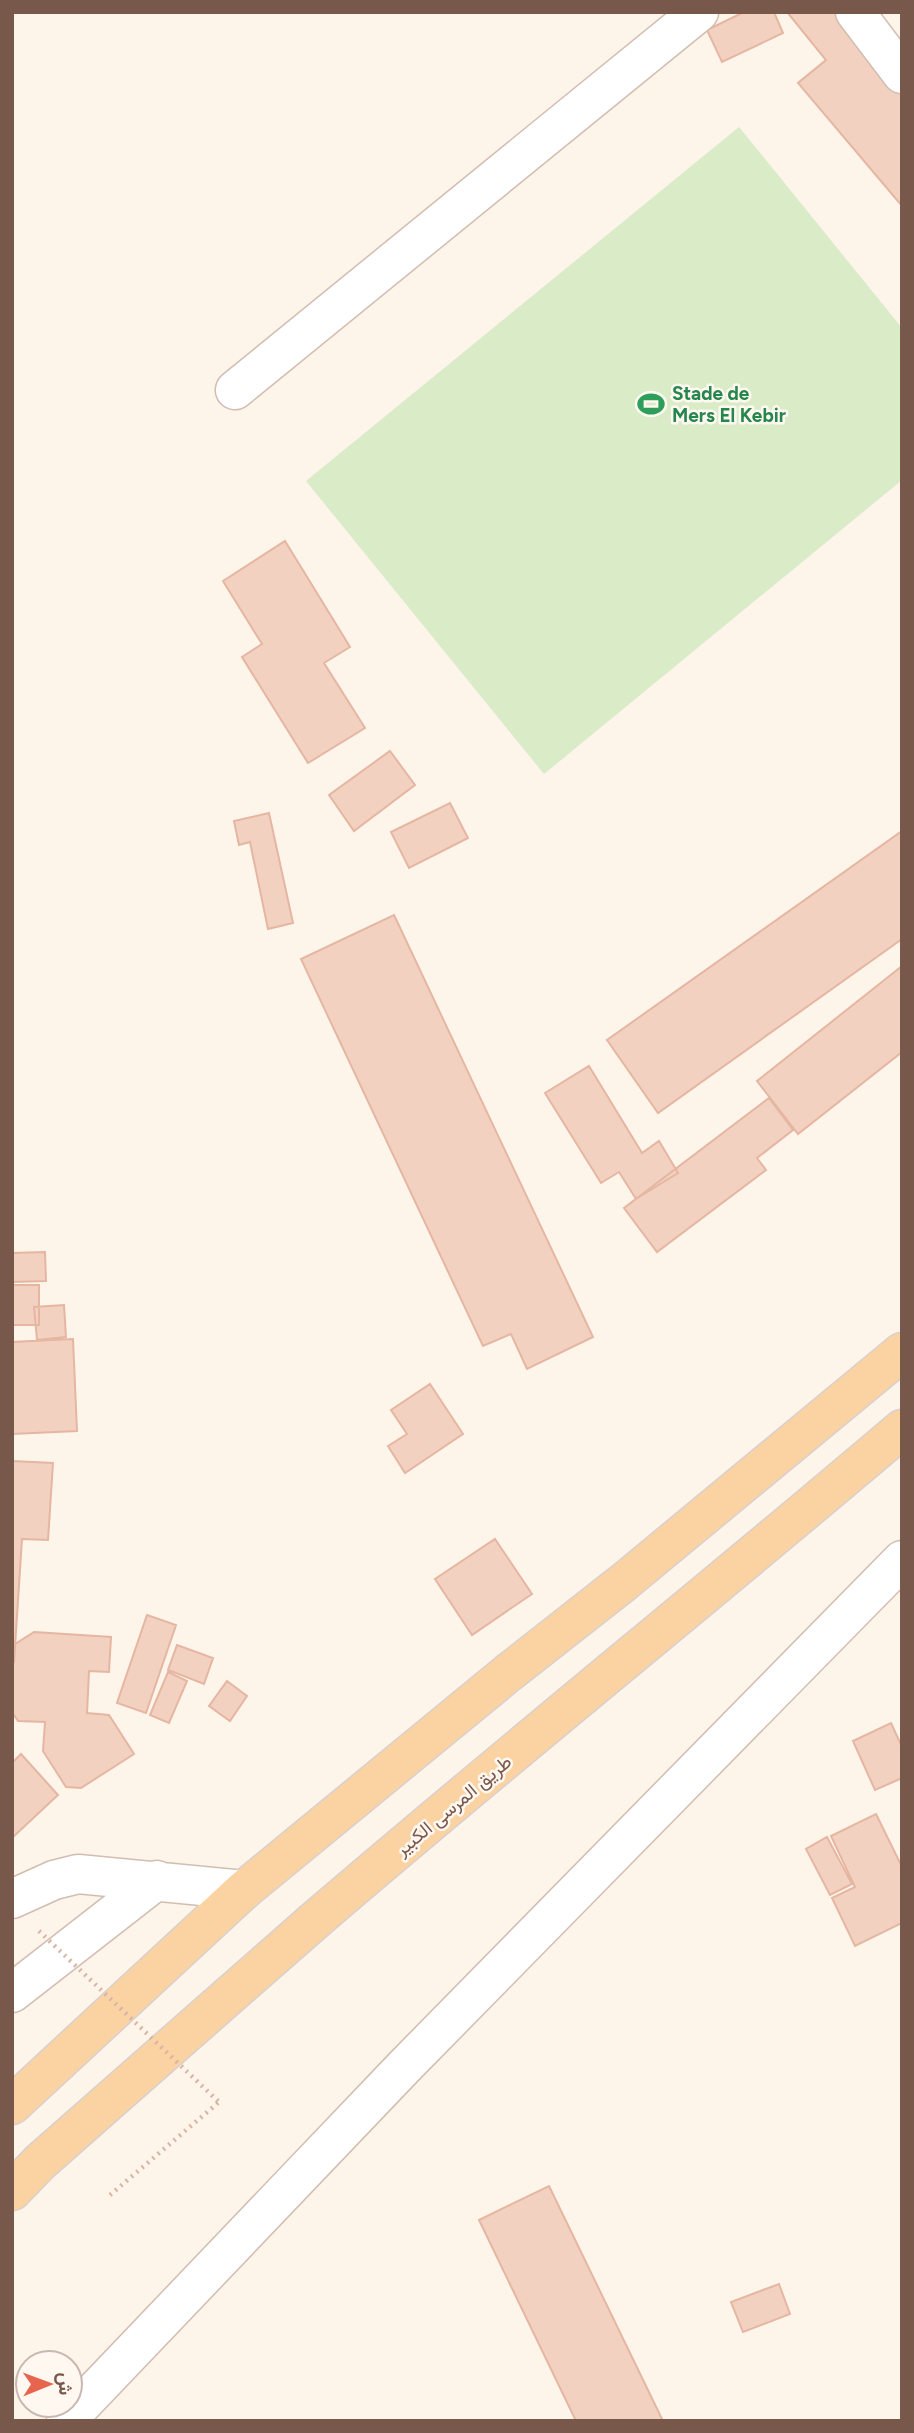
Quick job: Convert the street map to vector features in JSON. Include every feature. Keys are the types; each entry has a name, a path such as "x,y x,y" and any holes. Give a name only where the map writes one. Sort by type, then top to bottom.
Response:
{"main road":[{"path":"12,2105 244,1890 902,1352"},
{"name":"طريق المرسى الكبير","path":"12,2191 40,2162 314,1922 902,1429"}],"street":[{"path":"235,390 699,12"},
{"path":"855,12 902,74"},
{"path":"66,2421 403,2068 902,1560"},
{"path":"12,1899 54,1880 78,1874 244,1890"},
{"path":"12,1993 157,1880"}],"path":[{"path":"39,1931 219,2102 110,2195"}],"green space":[{"name":"Stade de Mers El Kebir","path":"739,127 902,328 902,480 544,774 306,481"}],"building":[{"path":"744,12 774,12 783,33 722,62 707,30"},
{"path":"787,12 835,12 902,92 902,206 798,83 826,60"},
{"path":"285,541 350,647 324,663 365,728 308,763 242,657 262,644 223,581"},
{"path":"390,751 415,785 354,831 329,795"},
{"path":"450,803 468,838 409,868 391,832"},
{"path":"269,813 293,923 268,929 250,842 239,845 234,821"},
{"path":"902,831 902,939 658,1113 607,1040"},
{"path":"394,915 593,1337 527,1369 511,1334 483,1346 301,959"},
{"path":"902,966 902,1052 798,1134 757,1081"},
{"path":"589,1066 642,1153 659,1141 678,1173 636,1199 619,1172 601,1183 545,1093"},
{"path":"769,1098 793,1130 757,1158 766,1170 657,1252 624,1208"},
{"path":"45,1252 46,1281 12,1282 12,1253"},
{"path":"12,1285 39,1285 39,1325 12,1325"},
{"path":"64,1305 66,1337 37,1340 34,1307"},
{"path":"73,1339 77,1431 12,1434 12,1342"},
{"path":"430,1384 463,1434 405,1473 388,1446 407,1434 391,1410"},
{"path":"12,1461 53,1463 48,1540 22,1539 14,1662 12,1662"},
{"path":"495,1539 532,1594 472,1635 435,1579"},
{"path":"147,1615 176,1625 146,1713 117,1703"},
{"path":"34,1632 111,1637 109,1672 89,1671 87,1713 109,1715 134,1754 81,1788 66,1787 43,1751 45,1722 18,1721 12,1712 12,1646"},
{"path":"177,1645 213,1658 204,1684 168,1670"},
{"path":"168,1672 187,1681 169,1723 150,1715"},
{"path":"227,1681 247,1696 230,1721 209,1706"},
{"path":"891,1723 902,1747 902,1778 875,1790 853,1741"},
{"path":"21,1754 58,1795 12,1838 12,1763"},
{"path":"876,1814 902,1867 902,1923 855,1946 832,1898 855,1887 831,1836"},
{"path":"827,1837 852,1884 830,1895 806,1849"},
{"path":"549,2186 663,2421 576,2421 479,2220"},
{"path":"779,2284 790,2314 743,2332 731,2302"}],"place":[{"name":"Stade de Mers El Kebir","path":"651,404"}]}
